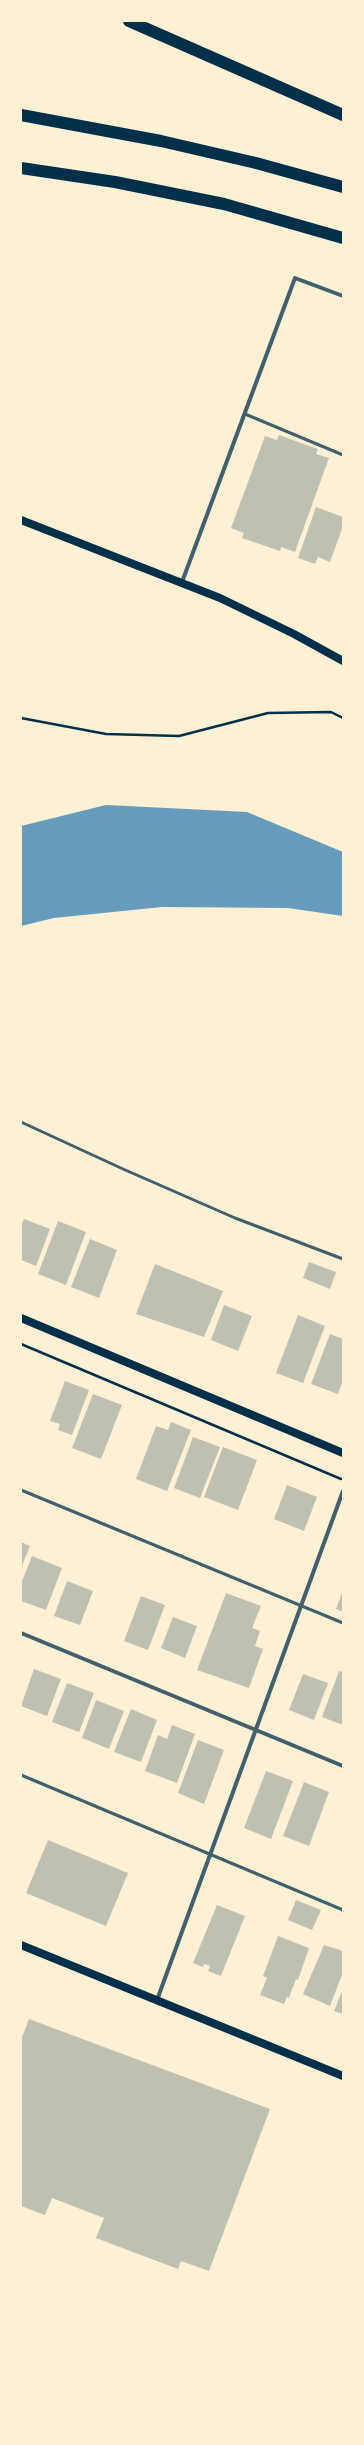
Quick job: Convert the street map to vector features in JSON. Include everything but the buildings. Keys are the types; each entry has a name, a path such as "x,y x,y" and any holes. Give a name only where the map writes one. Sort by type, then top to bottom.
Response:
{"highway":[{"path":"129,21 343,115"},
{"path":"21,115 167,142 256,163 343,187"},
{"path":"21,168 115,182 224,204 343,238"}],"main road":[{"path":"21,520 182,582 258,616 343,661"},
{"path":"21,1318 343,1453"},
{"path":"21,1945 343,2076"}],"street":[{"path":"182,582 295,278 343,296"},
{"path":"157,2000 343,1491"},
{"path":"21,1633 343,1766"}],"lane":[{"path":"245,414 343,455"},
{"path":"21,1122 123,1170 235,1218 343,1258"},
{"path":"21,1490 343,1623"},
{"path":"21,1775 343,1910"}],"path":[{"path":"21,718 106,734 179,736 268,713 331,712 343,718"},
{"path":"21,1344 343,1480"}],"water":[{"path":"106,805 247,812 343,852 343,916 288,908 162,907 54,918 21,926 21,826"}]}
